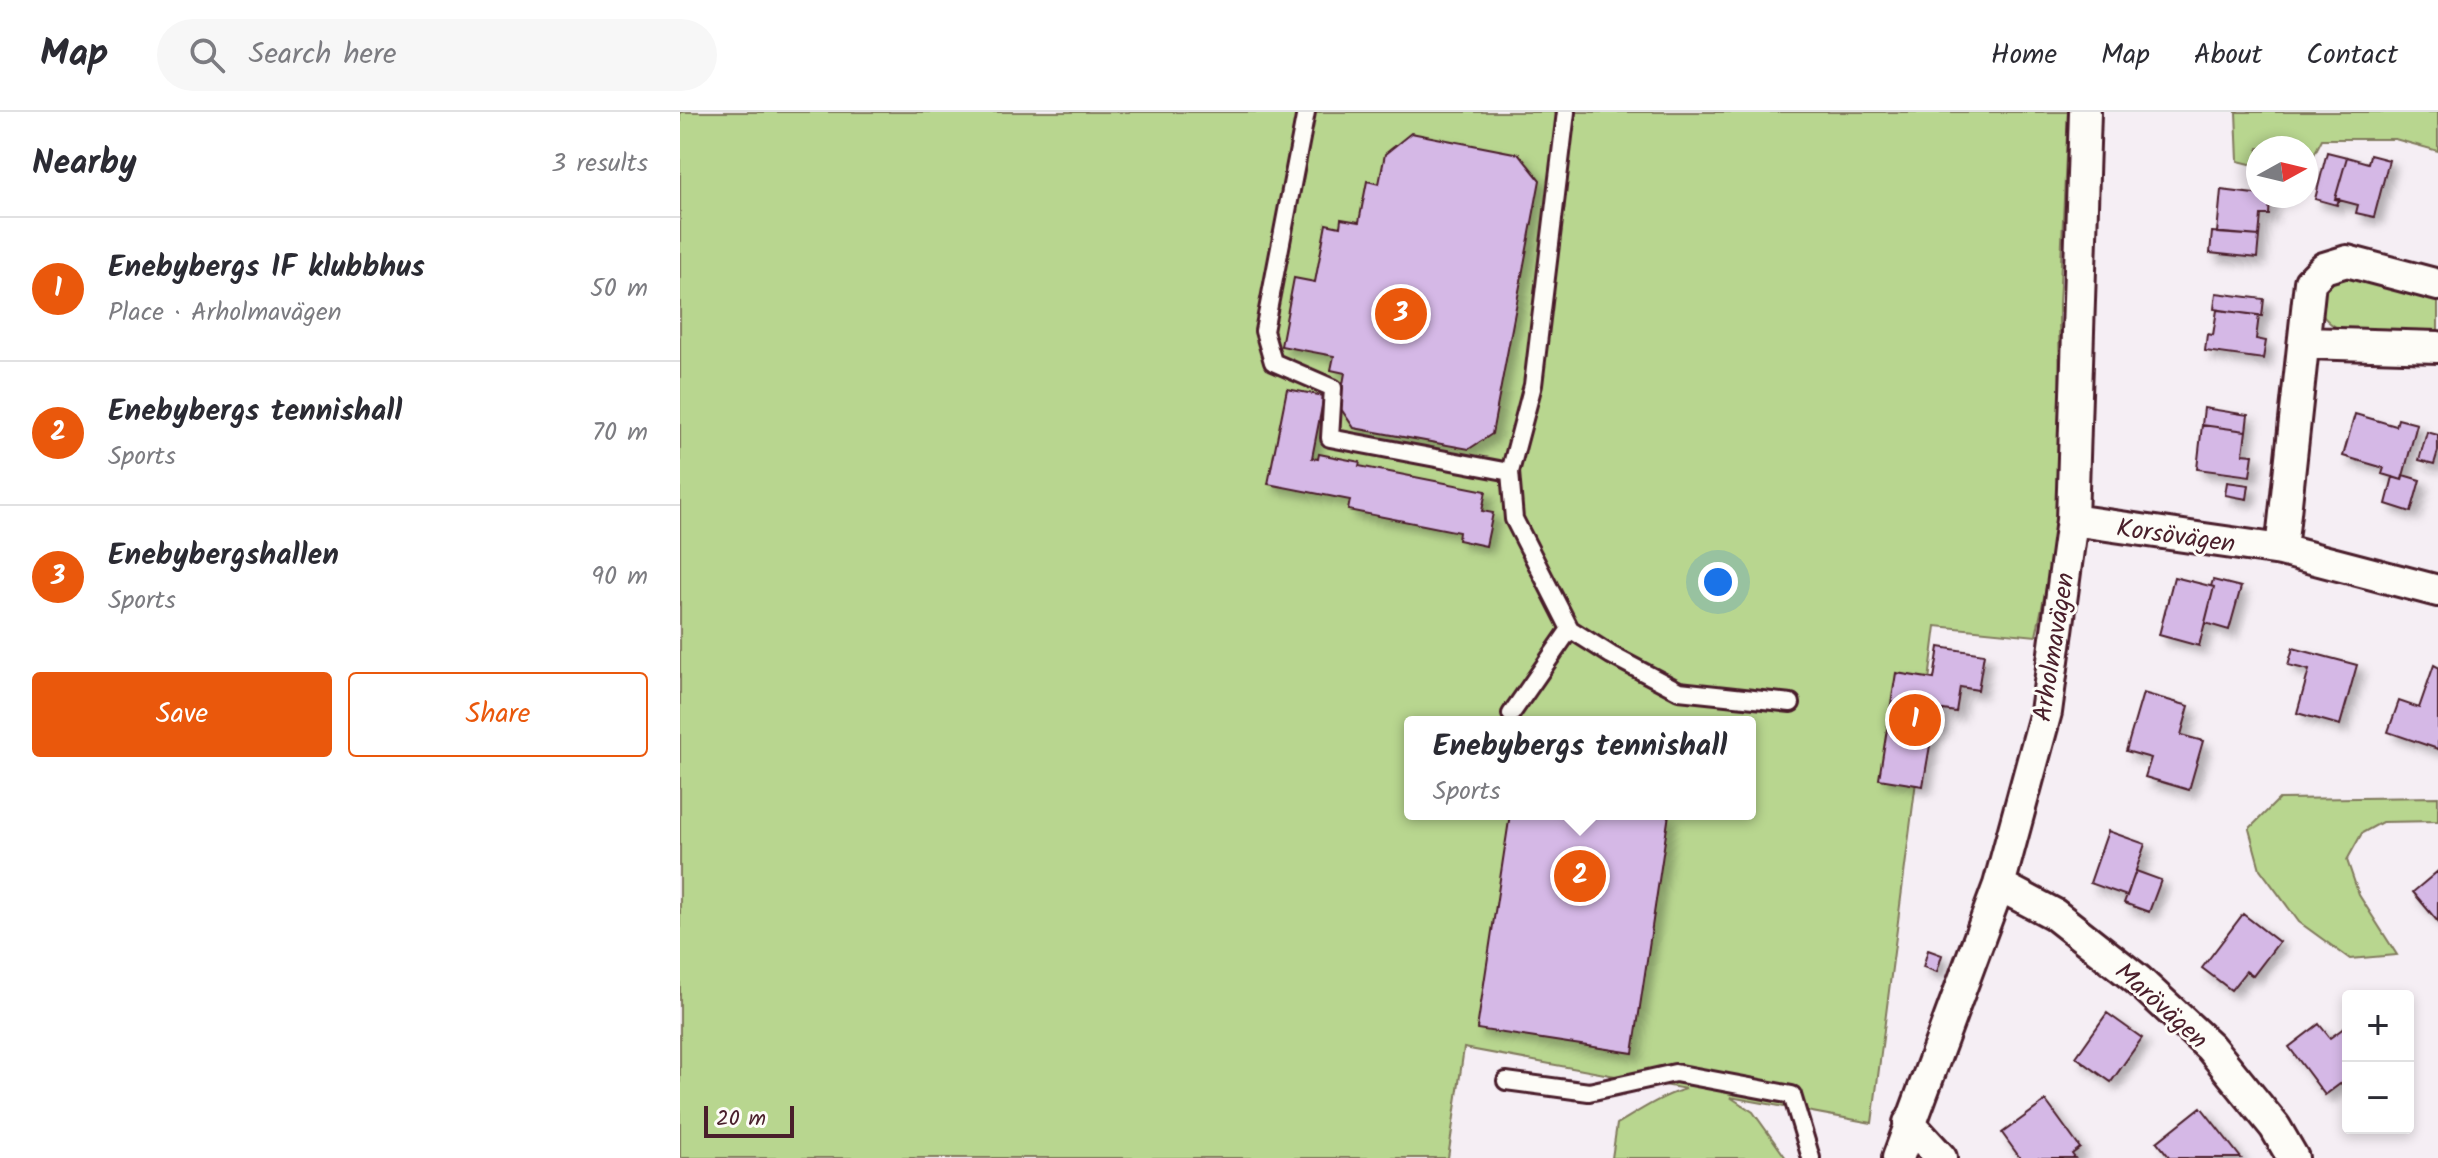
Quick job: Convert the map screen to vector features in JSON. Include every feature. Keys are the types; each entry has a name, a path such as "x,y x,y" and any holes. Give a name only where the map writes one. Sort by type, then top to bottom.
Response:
{"street":[{"name":"Arholmavägen","path":"1898,1158 1999,885 2046,712 2072,520 2085,112"},
{"path":"2281,550 2310,282 2324,268 2347,261 2438,285"},
{"path":"2305,343 2438,347"},
{"name":"Korsövägen","path":"2072,520 2281,550 2438,591"},
{"name":"Marövägen","path":"1999,885 2054,914 2138,980 2210,1047 2275,1127 2293,1158"},
{"path":"1909,1123 1941,1158"}],"lane":[{"path":"1306,112 1264,331 1273,362 1333,388 1330,438 1510,472"},
{"path":"1566,112 1533,385 1510,472 1514,519 1570,629 1679,691 1791,703"},
{"path":"1511,714 1570,629"},
{"path":"1506,1081 1589,1092 1675,1073 1792,1095 1811,1158"}],"green space":[{"path":"680,112 2068,112 2059,306 2060,436 2056,539 2036,636 1936,626 1872,1123 1730,1097 1753,1112 1786,1158 1612,1158 1617,1124 1660,1099 1686,1089 1464,1048 1448,1158 680,1158"},
{"path":"2236,112 2438,112 2438,151 2395,139 2322,139 2318,147 2318,136 2246,136 2246,163 2238,161"},
{"path":"2345,277 2438,295 2438,333 2345,332 2337,328 2324,317 2319,298 2327,281"},
{"path":"2438,797 2438,821 2382,822 2362,833 2347,860 2359,895 2397,955 2350,959 2299,922 2260,869 2249,829 2279,799"}],"building":[{"path":"1411,133 1519,154 1540,180 1492,434 1469,449 1354,428 1339,406 1345,373 1331,370 1334,356 1281,346 1294,278 1315,282 1326,224 1340,227 1341,219 1359,222 1367,181 1379,184 1385,154"},
{"path":"2327,152 2347,157 2335,199 2339,199 2337,205 2318,200"},
{"path":"2370,155 2389,160 2374,217 2356,213 2358,205 2335,199 2347,157 2368,163"},
{"path":"2221,190 2246,193 2246,208 2269,208 2269,215 2261,215 2259,236 2217,233"},
{"path":"2212,232 2259,236 2257,258 2210,253"},
{"path":"2216,293 2264,299 2262,316 2214,309"},
{"path":"2217,310 2259,315 2256,339 2266,341 2263,359 2205,351 2207,334 2213,335"},
{"path":"1287,389 1324,396 1312,458 1318,459 1319,454 1360,462 1359,466 1486,491 1482,511 1493,513 1486,546 1458,540 1459,532 1348,510 1350,500 1268,484"},
{"path":"2204,408 2248,415 2246,431 2202,425"},
{"path":"2355,414 2396,426 2398,419 2417,424 2402,480 2382,474 2384,468 2343,456"},
{"path":"2202,425 2246,431 2243,454 2253,455 2250,476 2197,469"},
{"path":"2427,432 2438,435 2434,464 2419,460"},
{"path":"2403,475 2420,480 2411,512 2386,504 2393,477 2402,480"},
{"path":"2227,482 2249,485 2247,499 2225,495"},
{"path":"2174,577 2214,587 2199,646 2159,635"},
{"path":"2213,580 2241,587 2229,630 2205,623"},
{"path":"1939,647 1984,654 1978,690 1960,687 1956,712 1943,710 1940,729 1933,728 1923,786 1879,779 1896,673 1934,679"},
{"path":"2293,648 2357,665 2340,725 2297,713 2309,670 2288,665"},
{"path":"2434,665 2438,667 2438,749 2388,732 2399,701 2419,708"},
{"path":"2143,693 2189,706 2181,735 2203,741 2189,790 2145,777 2151,758 2126,751"},
{"path":"1509,820 1668,820 1633,1053 1477,1029"},
{"path":"2108,831 2145,844 2127,896 2090,883"},
{"path":"2136,871 2161,880 2149,912 2124,903"},
{"path":"2438,871 2438,922 2413,892"},
{"path":"2243,914 2279,942 2253,976 2246,971 2231,990 2202,968"},
{"path":"1928,950 1942,955 1937,972 1923,967"},
{"path":"2107,1013 2142,1038 2111,1082 2076,1057"},
{"path":"2319,1024 2330,1038 2342,1029 2342,1082 2325,1095 2289,1047"},
{"path":"2046,1101 2080,1148 2072,1154 2075,1158 2020,1158 2002,1133"},
{"path":"2201,1107 2241,1158 2170,1158 2157,1142"}],"place":[{"name":"Enebybergshallen","path":"1401,314"},
{"name":"Enebybergs IF klubbhus","path":"1915,720"},
{"name":"Enebybergs tennishall","path":"1580,876"}]}
